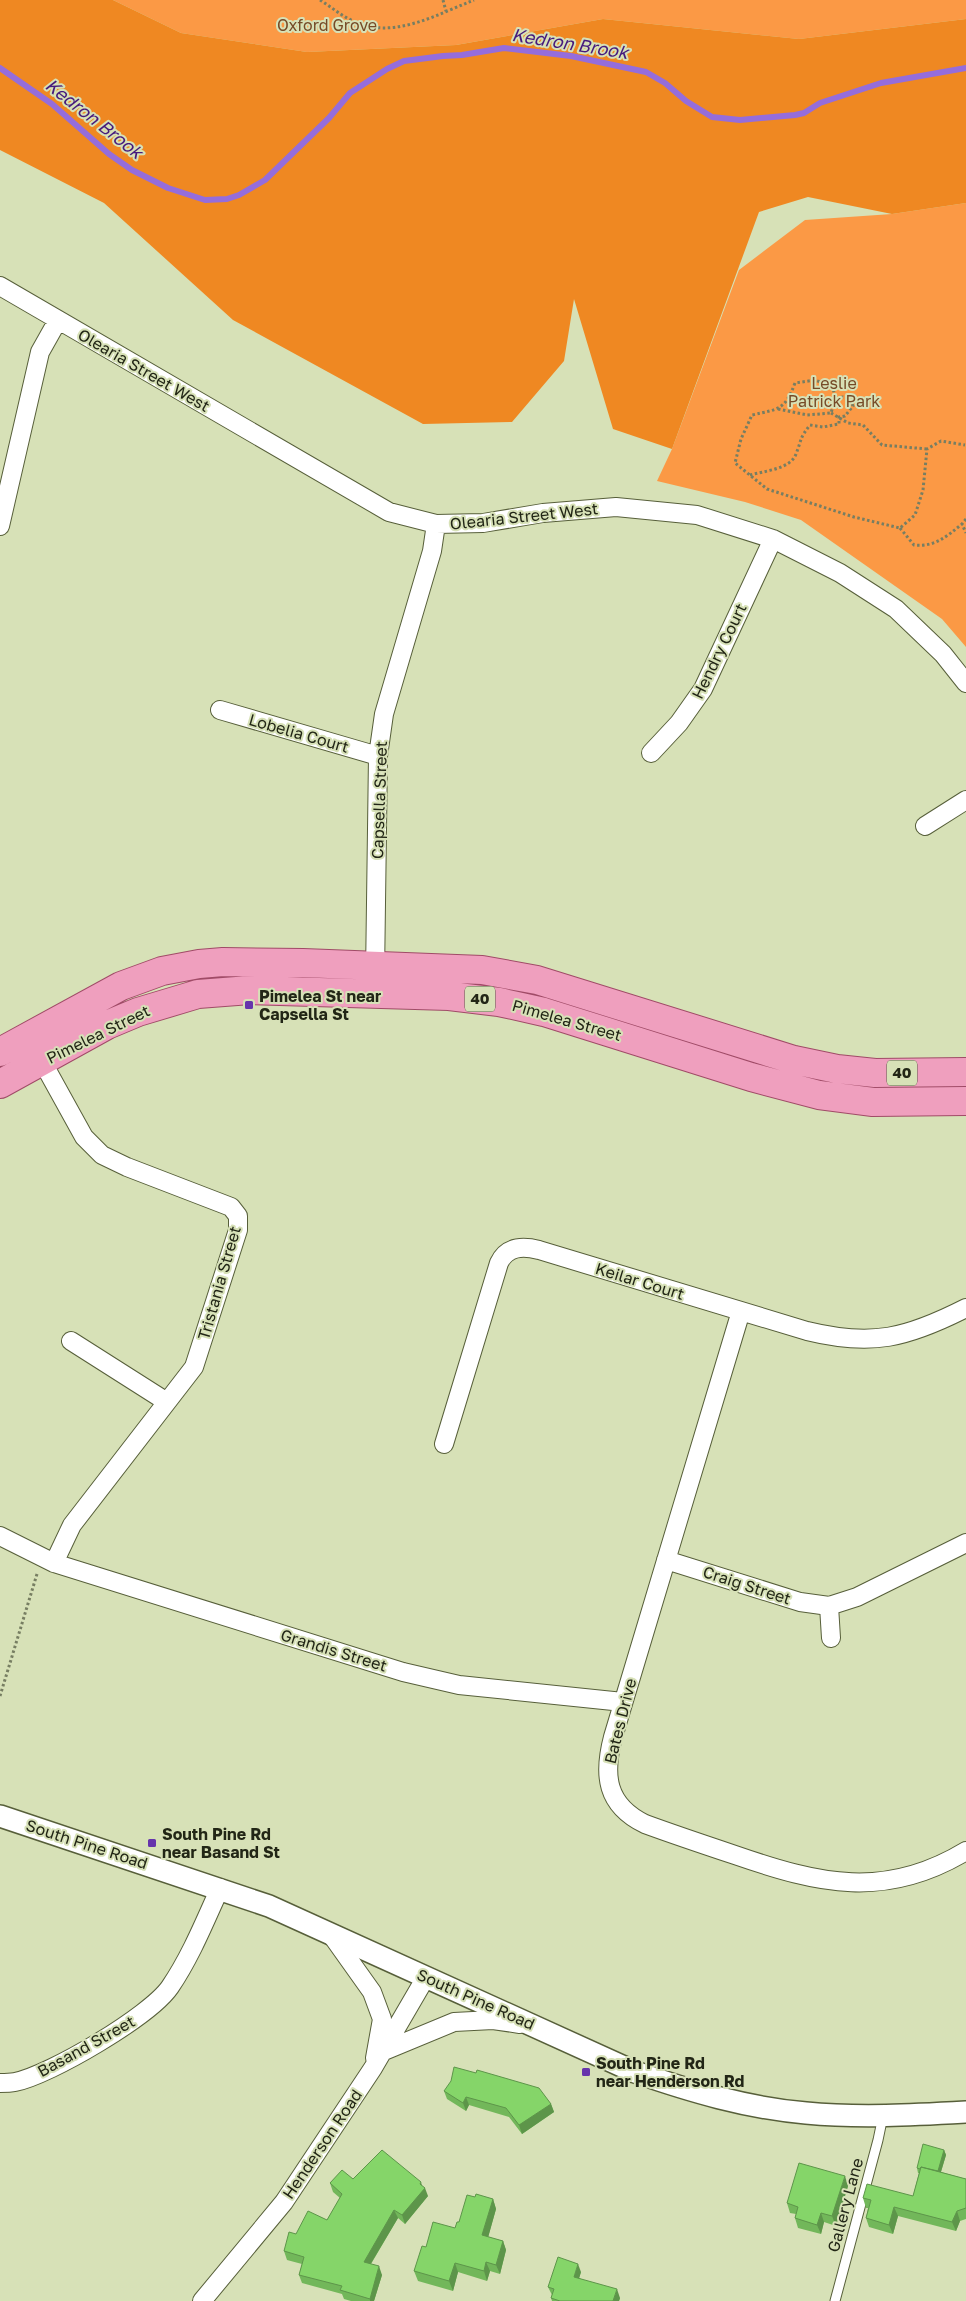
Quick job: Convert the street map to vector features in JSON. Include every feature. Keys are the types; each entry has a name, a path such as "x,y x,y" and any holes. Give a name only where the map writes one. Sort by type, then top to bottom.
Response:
{"main road":[{"name":"Pimelea Street","path":"0,1052 121,986 162,972 223,962 374,965 482,970 537,980 768,1052 837,1069 876,1073 966,1072"},
{"name":"Pimelea Street","path":"0,1084 133,1014 198,994 250,990 462,997 531,1009 759,1079 831,1097 873,1102 966,1100"}],"street":[{"name":"Olearia Street West","path":"0,286 389,512 436,524 483,522 543,513 616,507 697,515 773,539 840,573 896,609 943,654 966,683"},
{"path":"0,526 40,352 58,320"},
{"name":"Capsella Street","path":"374,994 378,756 384,714 432,551 436,524"},
{"name":"Hendry Court","path":"651,753 679,724 703,689 773,539"},
{"name":"Lobelia Court","path":"220,710 378,756"},
{"path":"925,826 966,800"},
{"name":"Tristania Street","path":"29,1037 84,1137 102,1155 126,1167 231,1207 238,1216 238,1230 194,1367 72,1524 54,1563"},
{"name":"Keilar Court","path":"444,1444 499,1263 510,1250 525,1248 538,1250 820,1334 867,1340 890,1338 909,1333 966,1308"},
{"name":"Bates Drive","path":"741,1311 622,1702 608,1756 608,1782 619,1804 632,1817 645,1824 781,1871 836,1882 876,1882 912,1875 936,1867 966,1851"},
{"path":"71,1342 167,1402"},
{"name":"Grandis Street","path":"0,1536 54,1563 403,1672 459,1684 622,1702"},
{"name":"Craig Street","path":"666,1560 800,1602 829,1606 856,1597 966,1543"},
{"path":"829,1606 831,1638"},
{"name":"South Pine Road","path":"0,1816 270,1906 538,2026 635,2072 687,2089 736,2102 805,2113 883,2116 966,2112"},
{"name":"Basand Street","path":"0,2083 16,2082 48,2070 134,2021 169,1988 197,1940 220,1888"},
{"path":"330,1933 372,1992 382,2019 373,2068"},
{"name":"Henderson Road","path":"202,2301 284,2202 384,2051 426,1977"},
{"path":"384,2051 454,2022 492,2020 538,2026"}],"lane":[{"name":"Gallery Lane","path":"835,2301 883,2116"}],"path":[{"path":"320,0 350,20 370,27 391,28 411,24 474,0"},
{"path":"443,0 446,11"},
{"path":"778,409 789,400 795,383 815,380 833,387 835,399 831,413"},
{"path":"835,399 843,397 850,399 853,406 845,416 839,417"},
{"path":"966,446 941,442 927,449 882,445 863,425 848,423 831,413 807,415 778,409 752,415 741,439 735,463 767,489 854,517 900,528 914,545 927,546 947,536 962,524 966,518"},
{"path":"750,475 782,467 796,456 800,438 810,425 823,427 839,424 839,417"},
{"path":"900,528 914,515 923,490 927,449"},
{"path":"962,524 966,533"},
{"path":"0,1696 36,1575 54,1563"}],"green space":[{"name":"Oxford Grove","path":"113,0 966,0 966,19 799,39 603,19 456,45 307,52 181,33"},
{"name":"Leslie Patrick Park","path":"966,203 966,647 942,619 801,520 745,502 657,481 672,449 739,270 805,220 892,214"}],"shaded area":[{"path":"0,0 113,0 181,33 307,52 456,45 603,19 799,39 966,19 966,203 892,214 808,197 759,212 672,449 613,429 574,299 564,361 512,422 423,424 233,320 104,203 0,150"}],"building":[{"path":"454,2067 476,2073 477,2070 539,2088 551,2104 519,2125 506,2108 466,2097 463,2103 444,2091 451,2081"},
{"path":"923,2144 944,2150 938,2171 921,2167 920,2169 917,2168"},
{"path":"382,2150 421,2182 420,2184 425,2188 402,2215 394,2210 364,2262 379,2266 370,2299 340,2290 342,2286 299,2275 304,2257 284,2251 289,2232 296,2234 308,2211 327,2220 342,2194 330,2183 342,2170 353,2179"},
{"path":"799,2163 845,2176 832,2216 821,2213 817,2225 795,2218 798,2207 787,2203"},
{"path":"921,2167 966,2179 966,2208 957,2211 952,2222 894,2207 889,2225 866,2218 871,2200 863,2198 867,2184 913,2196"},
{"path":"476,2194 493,2199 482,2235 503,2241 496,2265 486,2262 484,2271 455,2263 449,2281 414,2271 422,2246 426,2247 433,2222 455,2228 457,2222 459,2222 467,2195 475,2197"},
{"path":"558,2257 578,2264 574,2277 617,2289 613,2301 560,2301 551,2298 554,2289 548,2287"}],"waterway":[{"name":"Kedron Brook","path":"0,68 52,104 109,154 132,170 168,188 205,200 227,199 239,195 265,180 329,118 350,93 387,69 404,61 462,55 504,48 571,56 646,72 665,83 686,101 712,117 740,120 804,113 820,103 881,83 966,68"}],"place":[{"name":"Pimelea St near Capsella St","path":"249,1005"},
{"name":"South Pine Rd near Basand St","path":"152,1843"},
{"name":"South Pine Rd near Henderson Rd","path":"586,2072"}]}
